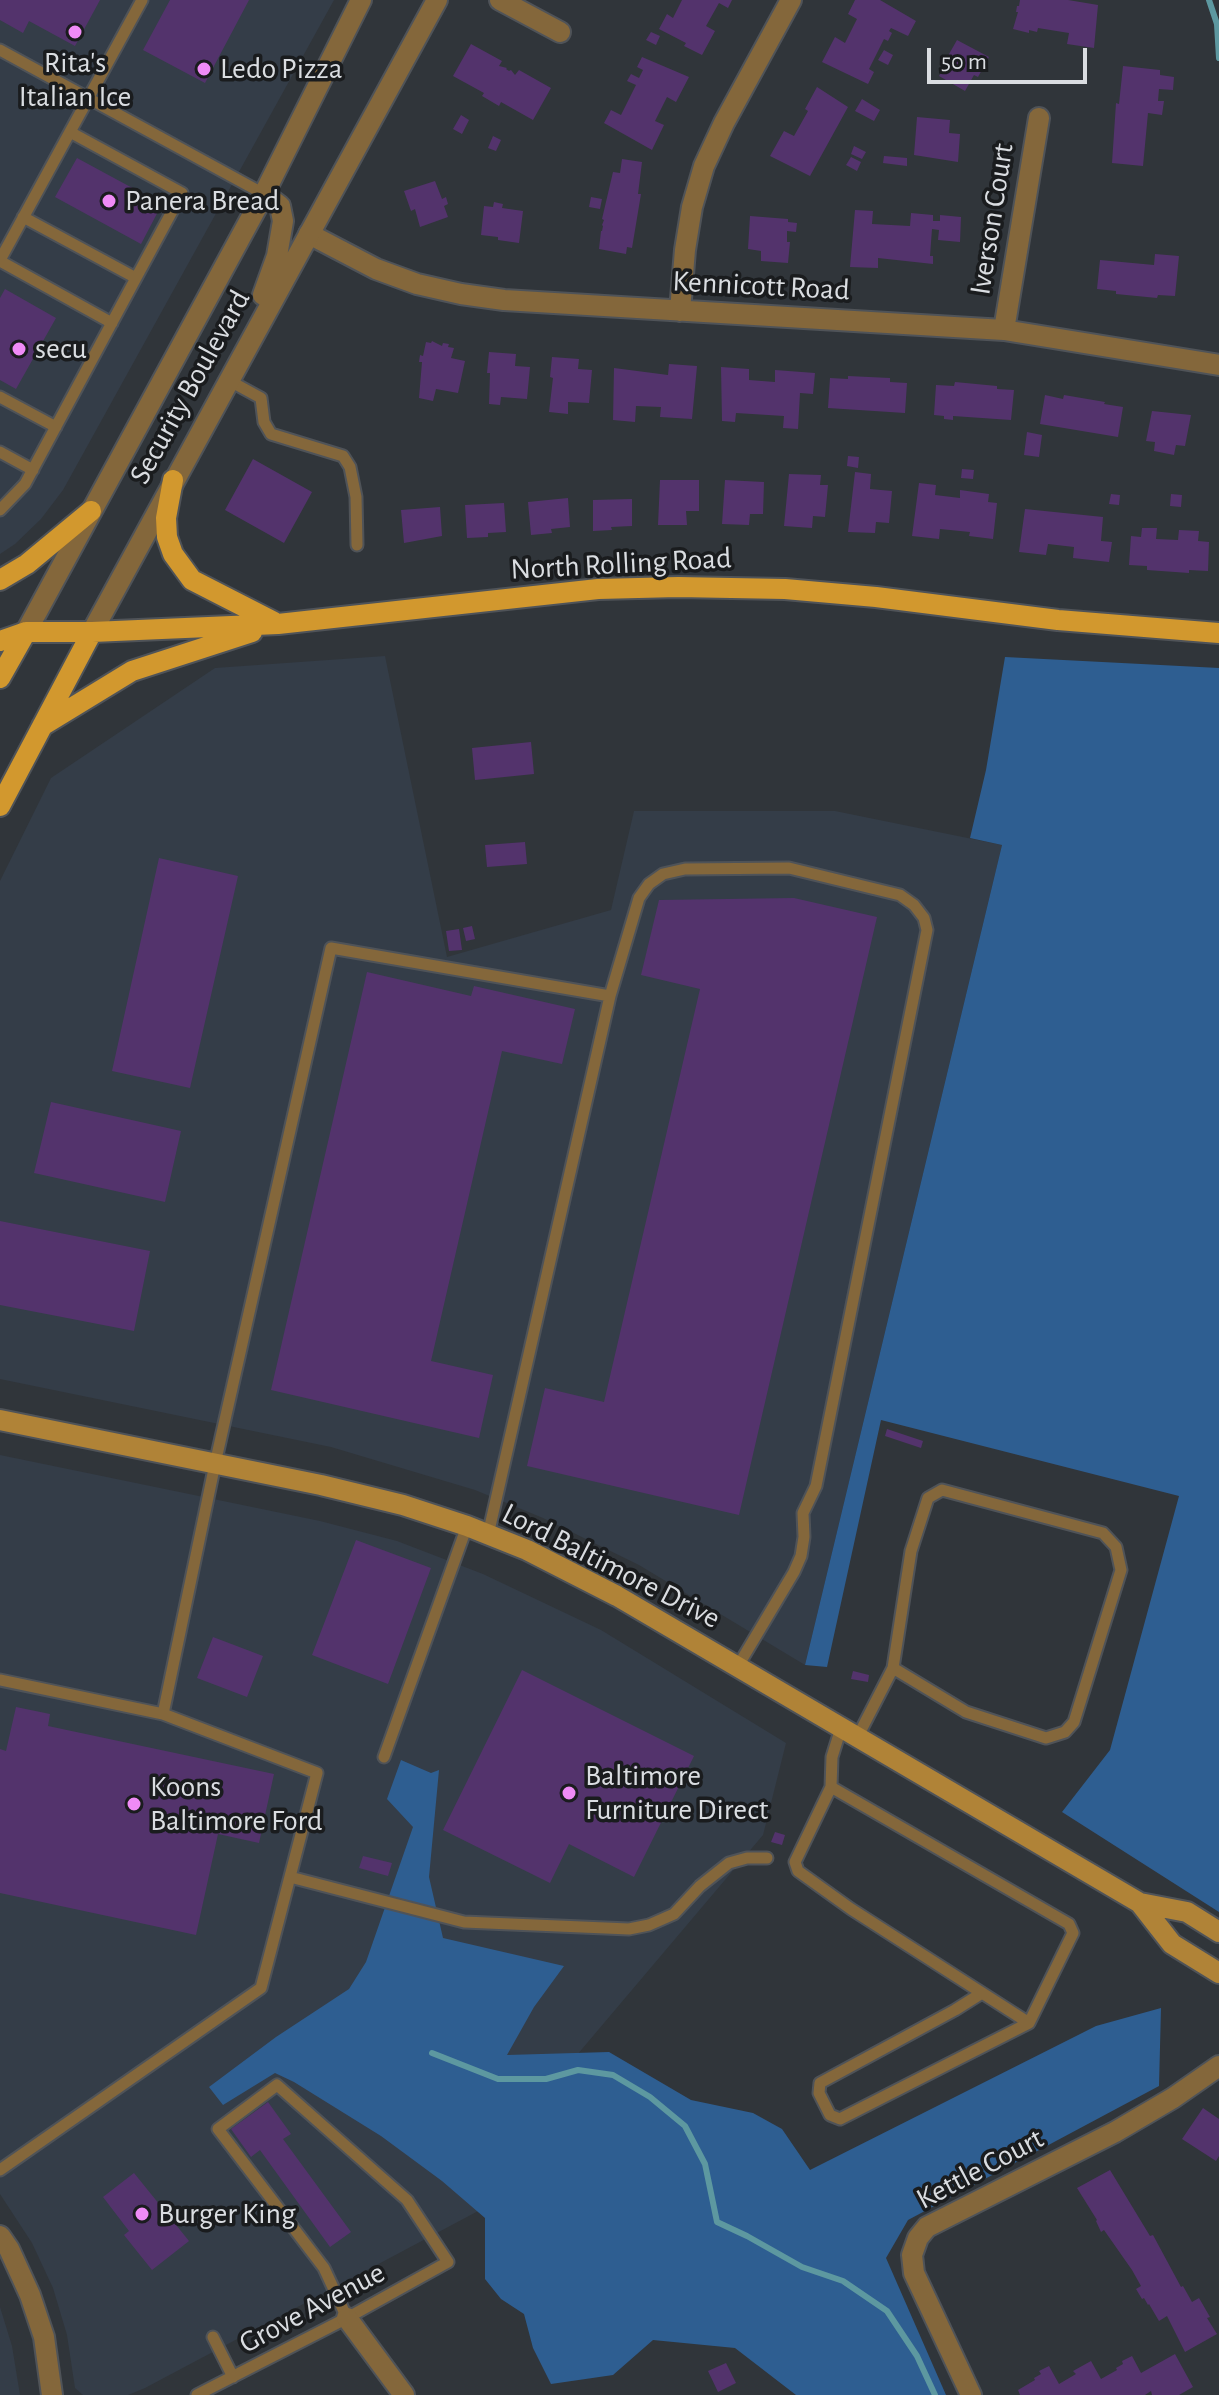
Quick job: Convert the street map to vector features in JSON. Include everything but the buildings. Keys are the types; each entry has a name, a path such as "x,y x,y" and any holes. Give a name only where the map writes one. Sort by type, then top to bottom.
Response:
{"main road":[{"path":"173,480 166,518 167,537 173,554 192,580 278,624"},
{"path":"0,580 27,564 91,511"},
{"name":"North Rolling Road","path":"0,641 26,632 278,624 598,589 678,587 785,589 1058,620 1219,633"},
{"name":"North Rolling Road","path":"0,621 26,632"},
{"path":"42,726 132,671 278,624"},
{"name":"Security Boulevard","path":"0,678 26,632"},
{"name":"Security Boulevard","path":"0,806 92,632"},
{"name":"Lord Baltimore Drive","path":"0,1420 403,1505 527,1550 617,1596 1140,1903 1187,1912 1219,1932"},
{"name":"Lord Baltimore Drive","path":"1140,1903 1172,1944 1219,1973"}],"street":[{"name":"Security Boulevard","path":"26,632 264,194 361,0"},
{"name":"Security Boulevard","path":"92,632 437,0"},
{"path":"500,0 560,32"},
{"path":"680,311 689,222 704,166 791,0"},
{"name":"Iverson Court","path":"1004,330 1039,118"},
{"path":"242,355 281,238 283,221 280,206 264,194"},
{"name":"Kennicott Road","path":"309,234 376,269 417,284 461,294 504,300 1004,330 1219,365"},
{"name":"Kettle Court","path":"971,2395 914,2273 912,2255 918,2238 927,2227 1115,2132 1219,2066"},
{"path":"0,2236 30,2295 44,2337 52,2395"},
{"path":"347,2318 404,2395"}],"lane":[{"path":"112,323 0,260 142,0"},
{"path":"0,50 264,194"},
{"path":"0,510 25,484 182,193 70,132"},
{"path":"23,217 136,278"},
{"path":"228,380 261,398 264,422 271,434 343,456 350,467 356,497 357,545"},
{"path":"0,397 56,427"},
{"path":"0,452 33,470"},
{"path":"488,1535 610,996 639,898 649,884 663,874 685,869 789,868 900,895 914,905 924,918 927,930 816,1486 803,1513 801,1556 738,1666"},
{"path":"163,1714 215,1464 331,948 610,996"},
{"path":"893,1668 966,1712 1046,1738 1065,1732 1074,1722 1121,1570 1116,1547 1103,1533 942,1490 928,1498 911,1551 893,1668 832,1757 831,1787 795,1862 798,1871 851,1909 1029,2023"},
{"path":"384,1757 467,1526"},
{"path":"0,1680 163,1714 317,1773 261,1988 0,2170"},
{"path":"831,1787 1069,1924 1073,1933 1029,2023 840,2119 830,2115 819,2093 820,2083 982,1993"},
{"path":"290,1877 464,1922 629,1929 649,1925 674,1914 700,1886 729,1863 747,1858 767,1858"},
{"name":"Grove Avenue","path":"197,2395 347,2318 448,2262 407,2200 277,2085 218,2129 324,2268 347,2318"},
{"path":"213,2337 233,2377"}],"shaded area":[{"path":"0,0 334,0 63,490 41,519 0,554"},
{"path":"385,656 447,957 611,910 634,811 835,811 1002,845 805,1665 639,1565 543,1518 475,1490 331,1447 0,1379 0,881 51,778 215,668"},
{"path":"1005,657 1219,668 1219,1912 1062,1812 1110,1750 1179,1496 881,1420 827,1667 805,1665 1002,845 970,838 986,770"},
{"path":"0,1455 320,1521 397,1541 483,1574 601,1630 786,1743 763,1835 489,2159 497,2201 128,2395 83,2395 75,2388 67,2335 53,2288 32,2243 0,2194"},
{"path":"401,1760 431,1773 439,1770 429,1877 443,1938 564,1966 534,2007 507,2055 609,2052 691,2100 753,2113 782,2129 810,2170 1096,2026 1161,2008 1159,2086 908,2220 886,2258 946,2395 796,2395 735,2348 653,2340 613,2375 551,2384 533,2348 524,2314 501,2299 485,2279 485,2218 442,2181 381,2136 275,2073 223,2105 209,2087 276,2037 349,1989 366,1962 413,1827 387,1799"},
{"path":"0,2307 12,2346 20,2395 0,2395"}],"waterway":[{"path":"1209,0 1217,24 1219,58"},
{"path":"432,2053 498,2079 546,2079 578,2070 613,2075 650,2097 685,2126 705,2164 717,2222 802,2267 843,2281 887,2311 917,2356 935,2395"}],"place":[{"name":"Rita's Italian Ice","path":"75,32"},
{"name":"Ledo Pizza","path":"204,69"},
{"name":"Panera Bread","path":"109,201"},
{"name":"secu","path":"19,349"},
{"name":"Baltimore Furniture Direct","path":"569,1793"},
{"name":"Koons Baltimore Ford","path":"134,1804"},
{"name":"Burger King","path":"142,2214"}]}
